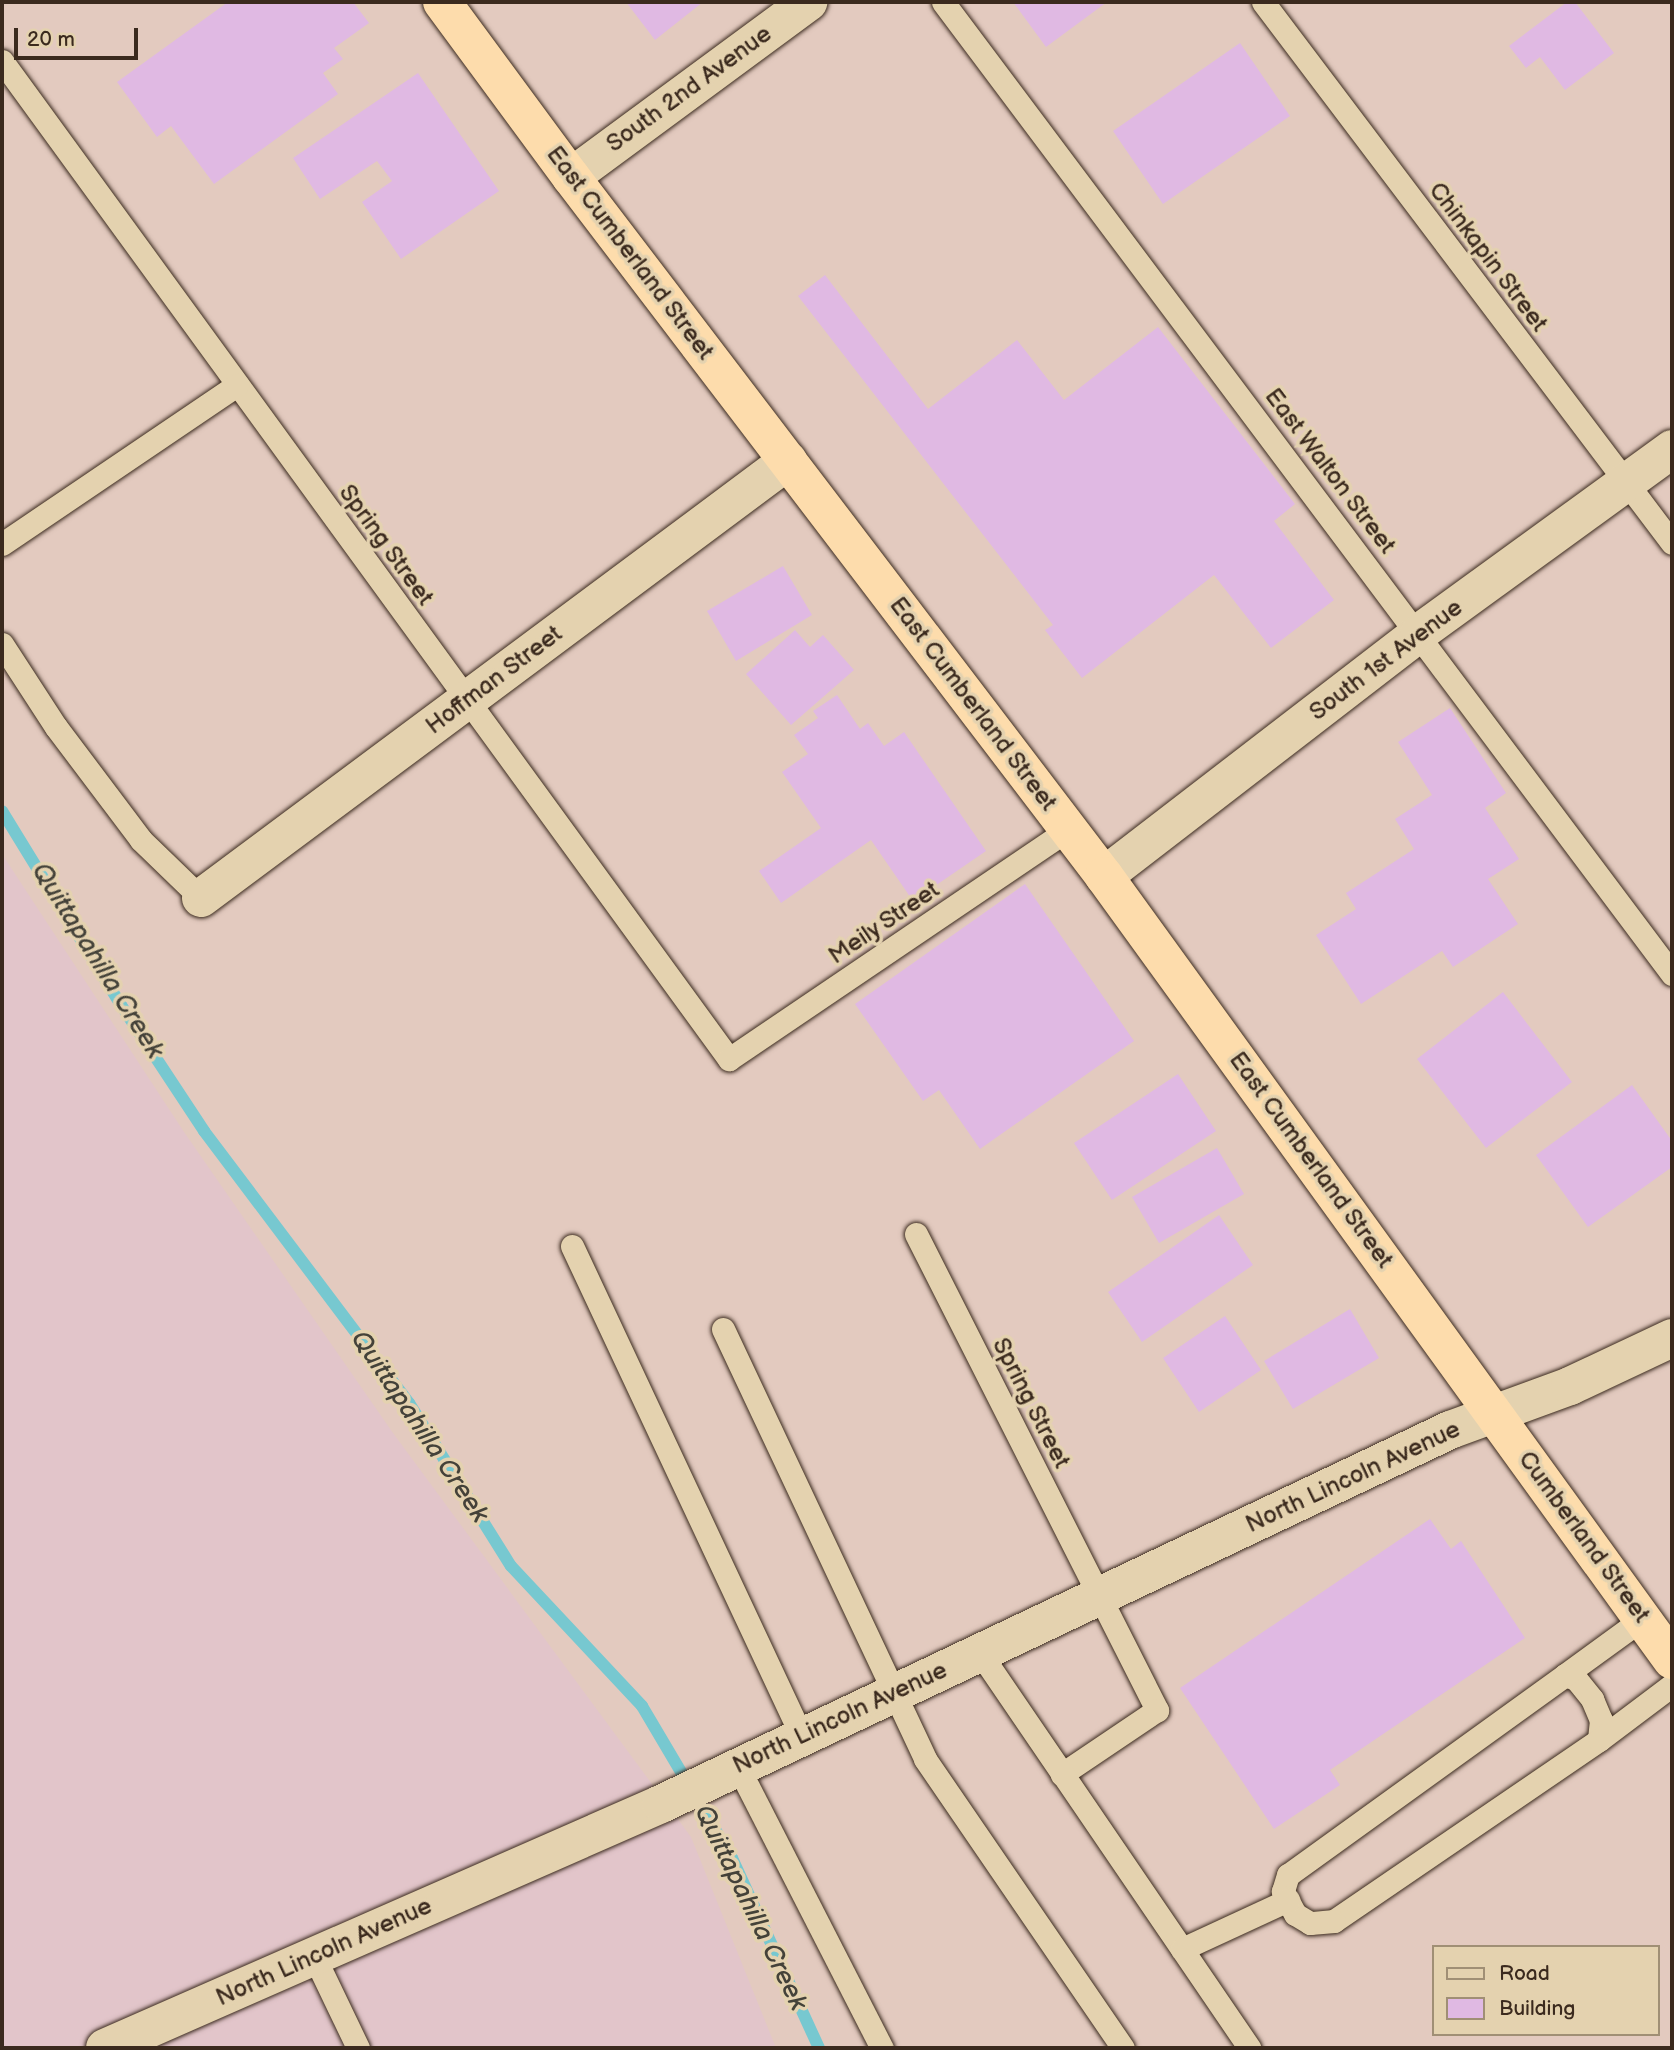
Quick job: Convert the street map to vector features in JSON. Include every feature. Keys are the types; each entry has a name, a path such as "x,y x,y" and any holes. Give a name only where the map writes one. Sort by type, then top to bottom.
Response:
{"highway":[{"name":"East Cumberland Street","path":"442,2 571,177 1069,829 1495,1413"},
{"name":"Cumberland Street","path":"1495,1413 1672,1660"}],"street":[{"name":"South 2nd Avenue","path":"571,177 808,2"},
{"name":"South 1st Avenue","path":"1104,876 1419,633 1672,449"},
{"name":"Hoffman Street","path":"201,898 789,461"},
{"name":"North Lincoln Avenue","path":"105,2048 661,1804 1450,1430 1570,1386 1672,1338"}],"lane":[{"name":"East Walton Street","path":"943,2 1419,633 1672,974"},
{"name":"Chinkapin Street","path":"1263,2 1672,543"},
{"name":"Spring Street","path":"2,61 729,1059"},
{"path":"2,544 237,385"},
{"path":"2,644 57,727 141,840 201,898"},
{"name":"Meily Street","path":"729,1059 1069,829"},
{"name":"Spring Street","path":"916,1234 1157,1710 1062,1774"},
{"path":"572,1246 802,1737"},
{"path":"723,1329 925,1759 1123,2048"},
{"path":"1642,1619 1287,1875 1283,1891 1295,1914 1310,1923 1334,1921 1598,1740 1672,1685"},
{"path":"980,1653 1249,2048"},
{"path":"1564,1675 1576,1679 1592,1699 1601,1720 1598,1740"},
{"path":"725,1773 882,2048"},
{"path":"1182,1949 1288,1900"},
{"path":"314,1956 358,2048"}],"shaded area":[{"path":"2,854 184,1132 393,1433 691,1837 776,2048 2,2048"}],"building":[{"path":"228,2 353,2 369,23 334,48 343,59 323,73 338,94 214,184 171,126 157,137 117,82"},
{"path":"626,2 703,2 655,40"},
{"path":"1013,2 1107,2 1046,47"},
{"path":"1567,2 1575,2 1614,53 1565,90 1540,57 1526,68 1509,46"},
{"path":"1240,43 1290,116 1163,204 1113,131"},
{"path":"418,73 499,191 401,259 362,202 392,181 377,161 320,199 293,158"},
{"path":"825,275 928,409 1017,340 1064,400 1158,327 1295,504 1274,521 1334,600 1271,648 1214,575 1082,678 1045,630 1053,625 798,296"},
{"path":"783,566 812,615 736,661 707,611"},
{"path":"795,630 810,647 823,635 854,670 791,725 746,674"},
{"path":"837,695 860,729 868,723 884,746 904,732 986,851 913,901 871,840 781,903 759,871 821,828 782,772 808,754 794,735 818,718 813,711"},
{"path":"1450,708 1506,793 1485,808 1519,859 1488,879 1518,924 1453,967 1442,951 1361,1004 1316,935 1356,909 1346,893 1414,849 1395,819 1432,795 1398,742"},
{"path":"1025,884 1134,1041 980,1149 939,1090 923,1101 855,1004"},
{"path":"1503,992 1572,1082 1486,1148 1417,1059"},
{"path":"1178,1074 1216,1131 1112,1200 1074,1143"},
{"path":"1632,1085 1672,1141 1672,1167 1588,1227 1536,1155"},
{"path":"1217,1148 1244,1194 1159,1243 1132,1197"},
{"path":"1219,1215 1253,1265 1142,1342 1108,1292"},
{"path":"1350,1309 1379,1358 1293,1409 1264,1361"},
{"path":"1225,1316 1261,1370 1199,1412 1163,1358"},
{"path":"1430,1519 1451,1549 1461,1541 1525,1638 1330,1770 1340,1785 1274,1829 1180,1688"}],"waterway":[{"name":"Quittapahilla Creek","path":"2,811 121,1005 204,1131 409,1403 511,1566 642,1706 732,1858 819,2048"}]}
